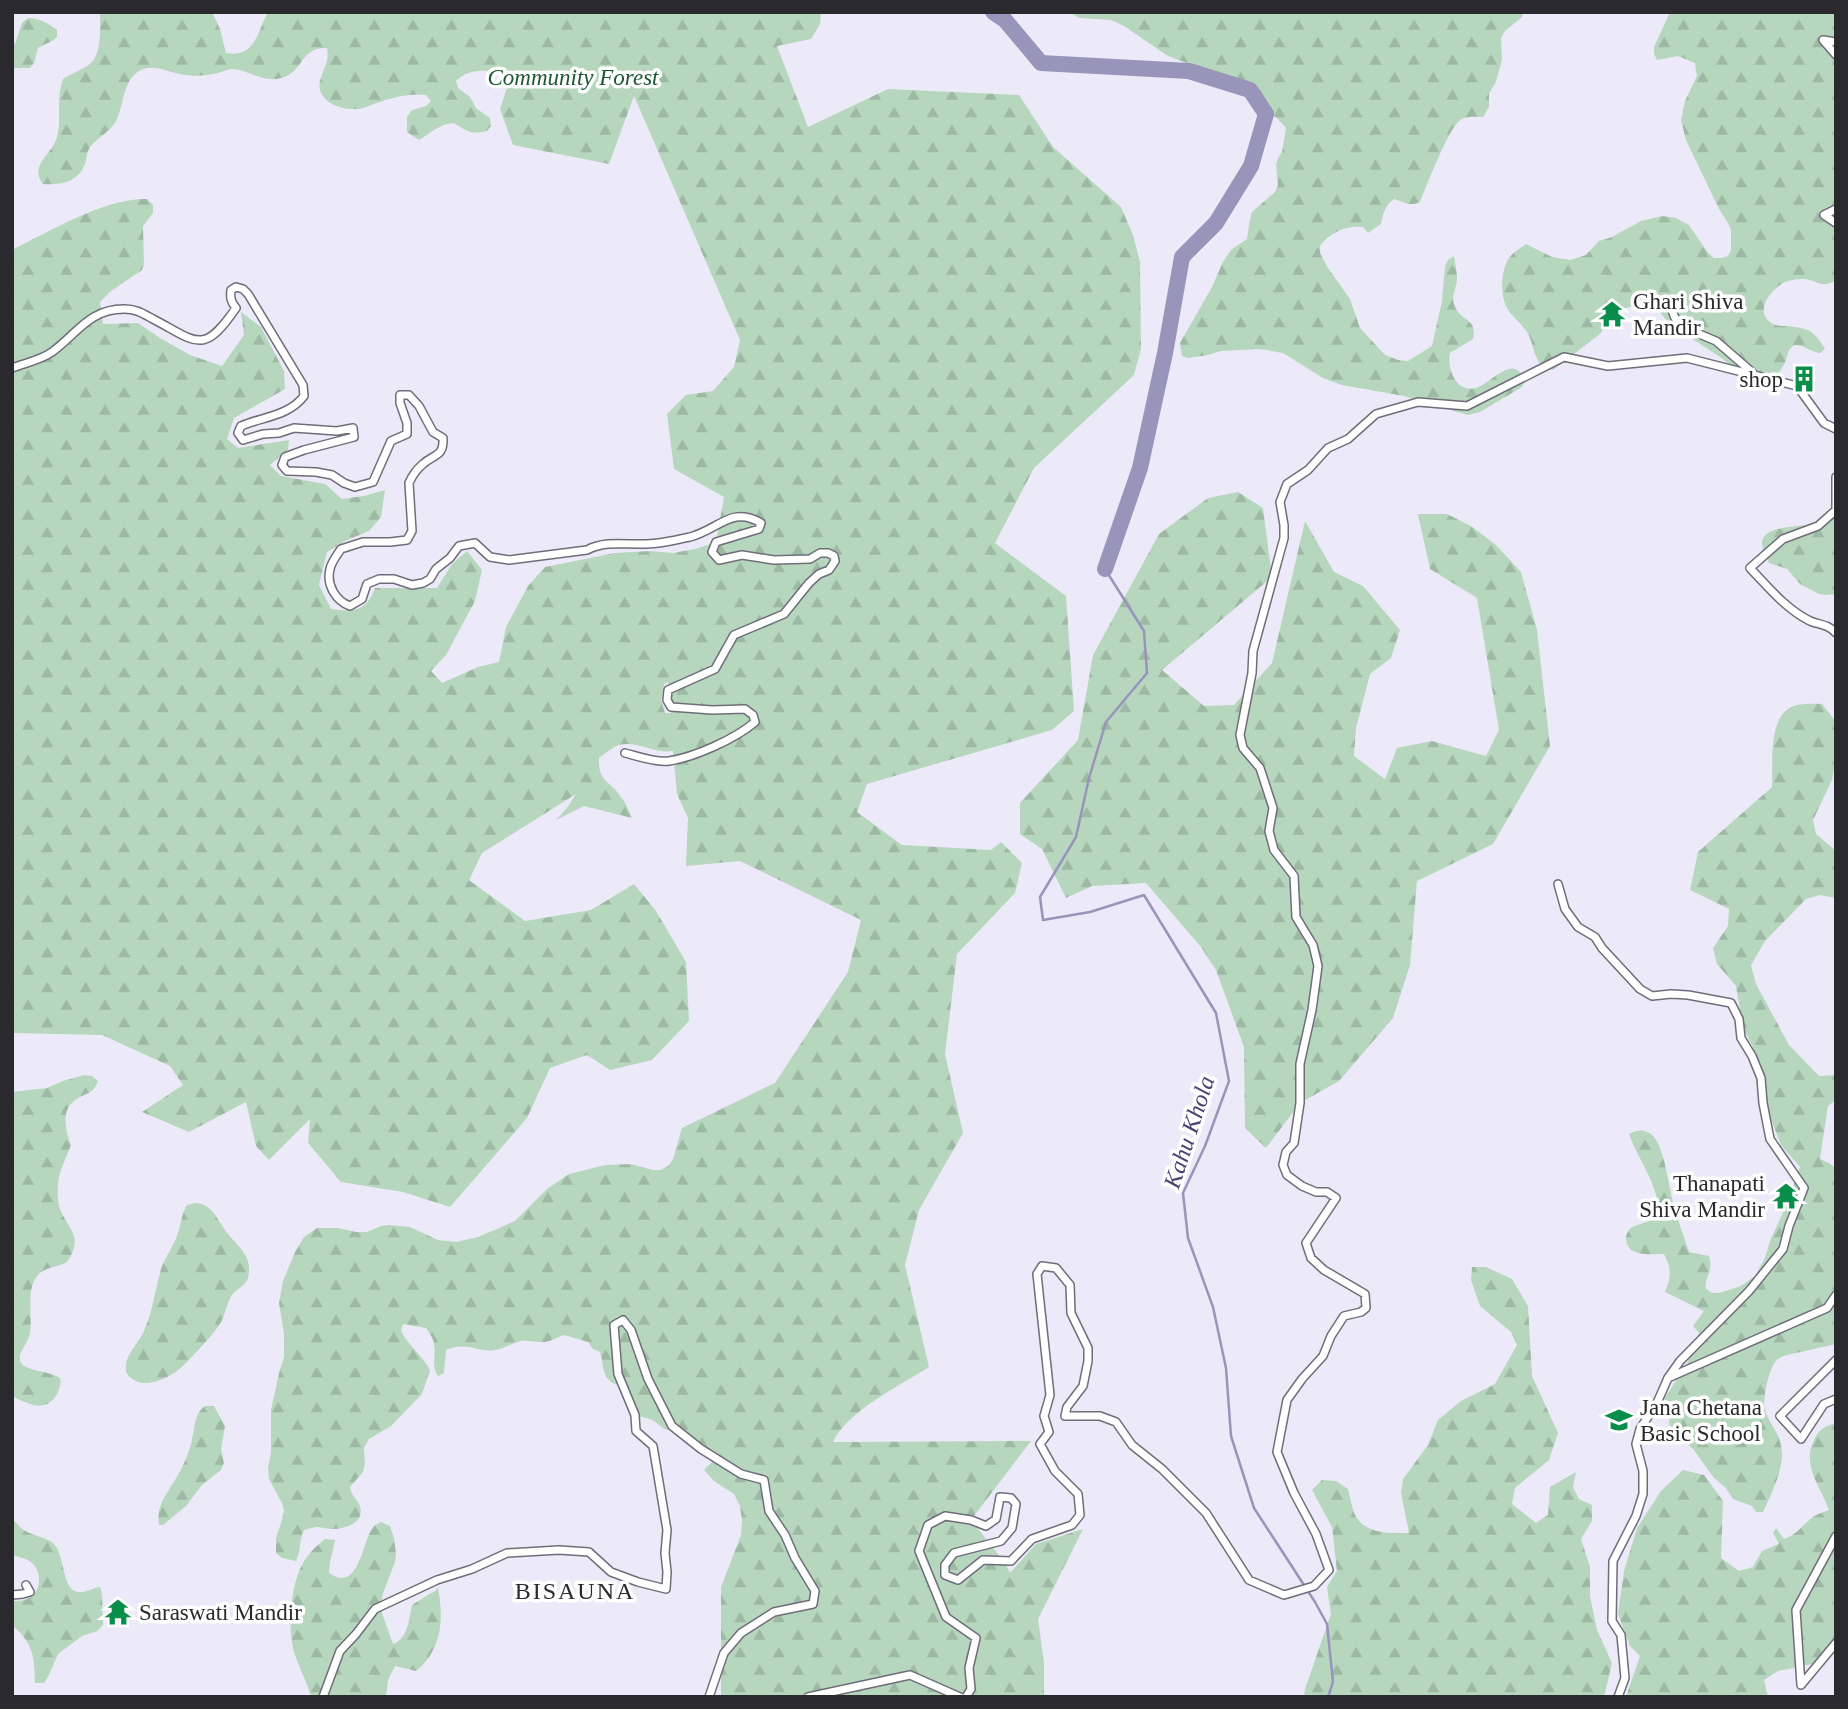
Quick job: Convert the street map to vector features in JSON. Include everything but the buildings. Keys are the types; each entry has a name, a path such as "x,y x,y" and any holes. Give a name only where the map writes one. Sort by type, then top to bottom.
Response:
{"street":[{"path":"1836,42 1822,40 1836,55"},
{"path":"1836,209 1824,215 1836,223"},
{"path":"12,368 51,353 98,313 120,309 138,309 180,334 195,341 203,341 218,331 236,308 231,302 231,290 243,289 303,385 304,396 287,409 241,426 238,433 243,440 294,428 337,431 353,428 354,437 285,457 282,465 287,471 332,475 355,487 373,482 391,441 407,434 407,423 400,403 401,395 409,395 419,406 433,432 443,438 443,447 441,452 424,463 412,476 412,531 407,540 363,542 341,550 330,568 330,585 342,603 350,606 362,598 367,584 379,579 394,579 411,585 423,583 464,544 475,543 490,557 509,560 587,550 597,545 647,544 691,537 734,517 749,516 761,523 759,529 716,542 712,552 719,560 742,555 774,560 810,559 820,552 834,556 835,561 829,570 809,583 784,614 734,635 715,670 668,690 667,700 671,707 745,709 753,715 755,722 707,750 668,761 625,752"},
{"path":"1669,302 1675,318 1692,331 1716,341 1756,376"},
{"path":"966,1697 971,1689 969,1668 976,1638 946,1617 919,1551 928,1525 945,1516 971,1520 986,1526 996,1519 1000,1497 1011,1499 1016,1504 1012,1528 1001,1541 954,1553 944,1565 946,1575 958,1580 983,1560 1011,1561 1032,1539 1072,1524 1080,1515 1078,1494 1055,1471 1040,1444 1049,1432 1044,1416 1050,1395 1037,1274 1042,1266 1056,1268 1070,1285 1071,1313 1088,1348 1083,1386 1067,1407 1065,1416 1100,1416 1116,1422 1132,1444 1162,1469 1206,1513 1249,1580 1284,1595 1314,1586 1329,1570 1316,1534 1294,1493 1277,1451 1287,1401 1323,1356 1331,1336 1344,1316 1361,1312 1366,1308 1366,1301 1365,1294 1324,1270 1311,1258 1306,1242 1336,1198 1327,1192 1316,1192 1302,1186 1287,1175 1283,1165 1286,1153 1294,1143 1300,1103 1300,1064 1318,966 1313,945 1296,917 1294,876 1274,850 1269,831 1273,808 1261,768 1243,748 1240,735 1252,673 1253,651 1284,538 1280,502 1287,484 1308,470 1328,448 1348,439 1376,414 1418,402 1467,406 1564,357 1608,366 1687,358 1797,386 1824,423 1836,429"},
{"path":"1836,477 1836,510 1818,526 1783,539 1750,568 1778,599 1811,621 1830,626 1836,633"},
{"path":"1558,884 1565,909 1578,927 1595,937 1640,989 1652,996 1688,995 1731,1003 1739,1019 1741,1038 1761,1078 1770,1139 1804,1188 1783,1249 1749,1291 1680,1361 1640,1429 1636,1444 1643,1471 1643,1494 1636,1516 1613,1561 1612,1620 1621,1635 1625,1678 1618,1697"},
{"path":"1668,1378 1828,1308 1836,1295"},
{"path":"323,1697 340,1651 375,1609 437,1580 472,1569 507,1553 559,1550 589,1552 611,1572 666,1589 664,1553 667,1530 653,1446 636,1431 635,1415 618,1374 614,1325 623,1320 631,1330 648,1379 672,1426 740,1474 764,1480 769,1511 816,1591 813,1604 774,1612 741,1633 724,1653 709,1697"},
{"path":"1836,1360 1780,1416 1801,1439 1824,1404 1836,1399"},
{"path":"1836,1536 1796,1610 1801,1685 1836,1643"},
{"path":"12,1595 30,1592 26,1585"},
{"path":"808,1697 910,1675 960,1697"}],"green space":[{"name":"Community Forest","path":"100,12 212,12 226,53 236,54 249,48 254,42 268,12 821,12 820,24 811,39 777,46 808,127 888,89 1019,95 1053,147 1121,207 1133,235 1140,262 1141,349 1134,375 1034,468 995,543 1066,596 1074,711 1052,730 867,784 857,812 902,845 991,850 1001,842 1022,863 1015,893 957,954 945,1054 963,1133 919,1210 905,1265 929,1367 862,1410 840,1431 833,1442 1031,1441 971,1520 1010,1573 1036,1544 1083,1529 1038,1619 1046,1697 721,1697 721,1587 741,1535 740,1506 734,1494 714,1481 704,1470 715,1459 677,1429 666,1430 652,1420 635,1415 631,1395 626,1388 608,1379 600,1352 593,1349 588,1342 564,1335 546,1342 521,1341 495,1350 460,1347 446,1350 444,1373 438,1376 434,1365 434,1343 429,1332 426,1328 403,1324 401,1331 430,1370 422,1394 391,1426 369,1439 364,1448 363,1472 350,1487 360,1507 360,1517 343,1528 316,1527 304,1530 296,1561 282,1558 276,1553 276,1538 284,1510 269,1479 268,1468 271,1452 271,1410 284,1357 284,1334 279,1303 283,1281 304,1237 317,1228 367,1232 389,1225 410,1227 438,1240 456,1242 478,1237 515,1221 547,1189 569,1174 605,1165 631,1164 661,1170 673,1159 682,1128 775,1083 848,972 861,920 740,861 686,866 688,818 677,794 673,751 626,744 611,749 599,758 600,772 623,799 632,818 584,806 556,820 576,794 482,853 469,880 525,921 591,910 634,884 656,911 686,962 689,1021 652,1060 610,1070 587,1055 550,1068 527,1118 450,1207 403,1192 341,1182 308,1143 310,1119 269,1160 256,1146 246,1102 189,1132 142,1112 183,1085 170,1066 102,1035 12,1033 12,250 78,217 114,204 147,199 153,205 153,213 143,226 142,270 100,302 103,324 138,323 190,355 222,366 244,335 241,312 261,327 284,371 285,389 234,418 227,439 238,448 289,440 288,450 270,465 281,476 325,484 342,499 385,490 381,517 369,531 327,552 319,585 331,609 358,609 368,602 375,588 437,588 452,564 467,551 482,570 475,601 446,655 431,671 442,683 478,667 499,662 506,627 528,586 545,567 615,553 673,553 716,542 724,497 674,469 667,414 686,395 713,391 734,367 740,340 634,96 609,164 513,145 500,109 510,78 507,72 473,72 456,81 458,88 469,96 477,109 490,118 491,126 487,131 473,132 454,123 439,127 419,140 407,132 407,117 412,110 426,106 431,101 426,95 402,96 356,109 340,107 325,99 320,87 327,60 327,48 311,51 289,75 275,79 234,69 194,76 150,68 139,71 130,81 117,119 91,146 81,172 67,182 43,184 39,178 39,166 53,146 58,133 63,79 86,67 95,57 99,45","holes":["668,682 671,713 665,713 661,700 664,684"]},
{"path":"1068,12 1523,12 1522,17 1505,31 1501,38 1502,59 1496,82 1489,93 1489,107 1483,117 1464,118 1451,132 1420,202 1410,204 1394,199 1386,207 1381,224 1368,233 1363,227 1345,228 1334,233 1320,246 1320,253 1328,268 1350,299 1360,328 1385,355 1408,361 1432,346 1442,301 1445,266 1454,256 1457,279 1454,303 1474,332 1473,339 1450,353 1454,378 1462,387 1475,388 1509,369 1515,369 1524,382 1522,387 1480,412 1468,415 1404,396 1342,385 1323,378 1283,353 1260,349 1221,351 1188,358 1182,356 1180,343 1223,262 1231,250 1247,239 1252,212 1275,192 1278,185 1276,165 1282,152 1286,128 1277,118 1259,108 1247,94 1221,76 1168,56 1111,20 1080,18"},
{"path":"1670,12 1836,12 1836,280 1824,284 1805,279 1783,283 1767,298 1764,311 1765,317 1773,324 1809,331 1825,349 1820,353 1794,345 1770,387 1756,388 1723,359 1670,324 1657,309 1650,307 1616,310 1600,334 1553,370 1546,368 1538,360 1527,332 1504,301 1502,282 1506,263 1526,244 1552,257 1570,260 1586,255 1599,241 1641,221 1662,216 1676,218 1689,225 1714,258 1728,256 1731,250 1731,230 1686,140 1681,120 1685,101 1697,76 1695,63 1678,56 1657,60 1654,54 1654,47"},
{"path":"28,18 50,25 57,30 57,37 38,48 30,68 12,68 12,44 15,44 22,23"},
{"path":"1238,492 1263,508 1272,577 1162,670 1204,706 1234,705 1272,663 1305,521 1334,572 1363,586 1400,630 1391,658 1370,674 1356,728 1354,756 1385,779 1397,748 1432,741 1486,756 1499,730 1477,598 1430,569 1418,514 1447,514 1471,526 1496,545 1521,572 1537,630 1550,746 1493,844 1417,881 1410,965 1393,1018 1339,1081 1300,1103 1266,1148 1245,1128 1244,1047 1216,970 1201,947 1146,883 1092,886 1066,898 1042,849 1020,834 1020,803 1078,740 1093,655 1159,534 1208,498"},
{"path":"1836,505 1836,594 1819,594 1800,584 1787,569 1769,563 1762,542 1764,536 1776,529 1809,525 1818,521 1827,516"},
{"path":"1822,704 1836,722 1836,760 1832,780 1813,820 1816,834 1836,851 1836,898 1820,895 1806,899 1765,941 1751,965 1756,984 1789,1045 1819,1076 1836,1075 1836,1100 1828,1106 1820,1159 1836,1169 1836,1344 1783,1356 1773,1366 1764,1406 1778,1436 1782,1456 1775,1485 1763,1512 1756,1512 1752,1506 1733,1499 1669,1424 1671,1403 1664,1399 1687,1364 1699,1333 1693,1326 1704,1311 1665,1292 1670,1273 1664,1254 1640,1254 1630,1249 1627,1244 1626,1237 1631,1228 1658,1218 1653,1186 1629,1134 1645,1131 1654,1137 1658,1144 1689,1252 1709,1256 1706,1289 1719,1293 1741,1286 1755,1276 1765,1258 1800,1167 1781,1145 1771,1119 1753,1047 1743,1028 1736,986 1717,964 1713,948 1728,926 1729,909 1690,890 1698,852 1772,787 1773,742 1779,719 1785,711 1794,706"},
{"path":"84,1075 92,1076 98,1081 93,1090 77,1099 67,1111 66,1128 71,1145 58,1183 60,1208 74,1236 73,1252 67,1262 44,1270 34,1281 30,1333 20,1356 24,1366 60,1378 60,1388 53,1400 48,1404 36,1406 12,1396 12,1092 47,1088"},
{"path":"195,1203 211,1210 242,1250 249,1265 249,1275 244,1285 232,1295 215,1330 184,1365 159,1380 137,1382 127,1373 127,1359 142,1336 161,1269 177,1236 185,1209 187,1205"},
{"path":"1472,1267 1486,1267 1512,1279 1528,1306 1532,1376 1558,1433 1549,1460 1515,1488 1512,1504 1536,1523 1548,1515 1550,1487 1576,1472 1573,1487 1579,1499 1592,1505 1592,1521 1581,1539 1590,1567 1590,1596 1597,1630 1612,1663 1604,1697 1304,1697 1331,1614 1327,1587 1337,1571 1332,1527 1312,1490 1322,1480 1336,1481 1348,1489 1352,1507 1361,1523 1380,1532 1409,1533 1401,1493 1403,1479 1428,1445 1438,1420 1461,1401 1495,1384 1517,1345 1511,1332 1480,1306 1471,1280"},
{"path":"205,1406 214,1406 225,1426 221,1449 224,1463 221,1470 202,1485 186,1506 163,1525 159,1525 161,1504 184,1463 197,1417"},
{"path":"1836,1423 1836,1650 1822,1662 1778,1671 1764,1680 1768,1697 1626,1697 1640,1656 1630,1646 1618,1614 1624,1571 1637,1528 1661,1491 1683,1470 1704,1475 1723,1501 1721,1558 1739,1571 1753,1567 1762,1551 1779,1544 1773,1533 1776,1528 1784,1539 1815,1516 1829,1510 1814,1476 1810,1458 1818,1433"},
{"path":"12,1517 24,1530 53,1543 73,1590 83,1592 100,1587 102,1594 103,1625 97,1631 82,1636 58,1654 44,1683 35,1683 29,1645 12,1625 12,1601 29,1598 36,1591 39,1582 38,1572 33,1564 12,1555"},
{"path":"381,1522 390,1526 396,1554 382,1596 382,1613 393,1644 405,1633 412,1605 438,1588 441,1622 436,1644 425,1663 416,1671 395,1666 388,1680 386,1697 311,1697 295,1655 291,1634 291,1609 299,1572 315,1547 325,1539 335,1540 329,1573 339,1578 347,1577 358,1564 372,1529"}],"waterway":[{"path":"993,12 1005,20 1041,63 1189,71 1250,90 1266,114 1251,166 1216,223 1182,257 1140,468 1105,569"},
{"name":"Kahu Khola","path":"1105,569 1144,631 1147,673 1106,722 1089,778 1076,837 1040,897 1043,920 1090,912 1144,895 1216,1013 1229,1081 1205,1146 1183,1193 1188,1238 1213,1307 1226,1368 1231,1436 1254,1508 1327,1624 1333,1682 1328,1697"}],"place":[{"name":"Ghari Shiva Mandir","path":"1612,314"},
{"name":"shop","path":"1804,379"},
{"name":"Thanapati Shiva Mandir","path":"1786,1196"},
{"name":"Jana Chetana Basic School","path":"1619,1420"},
{"name":"Saraswati Mandir","path":"118,1612"}],"district":[{"name":"BISAUNA","path":"575,1591"}]}
